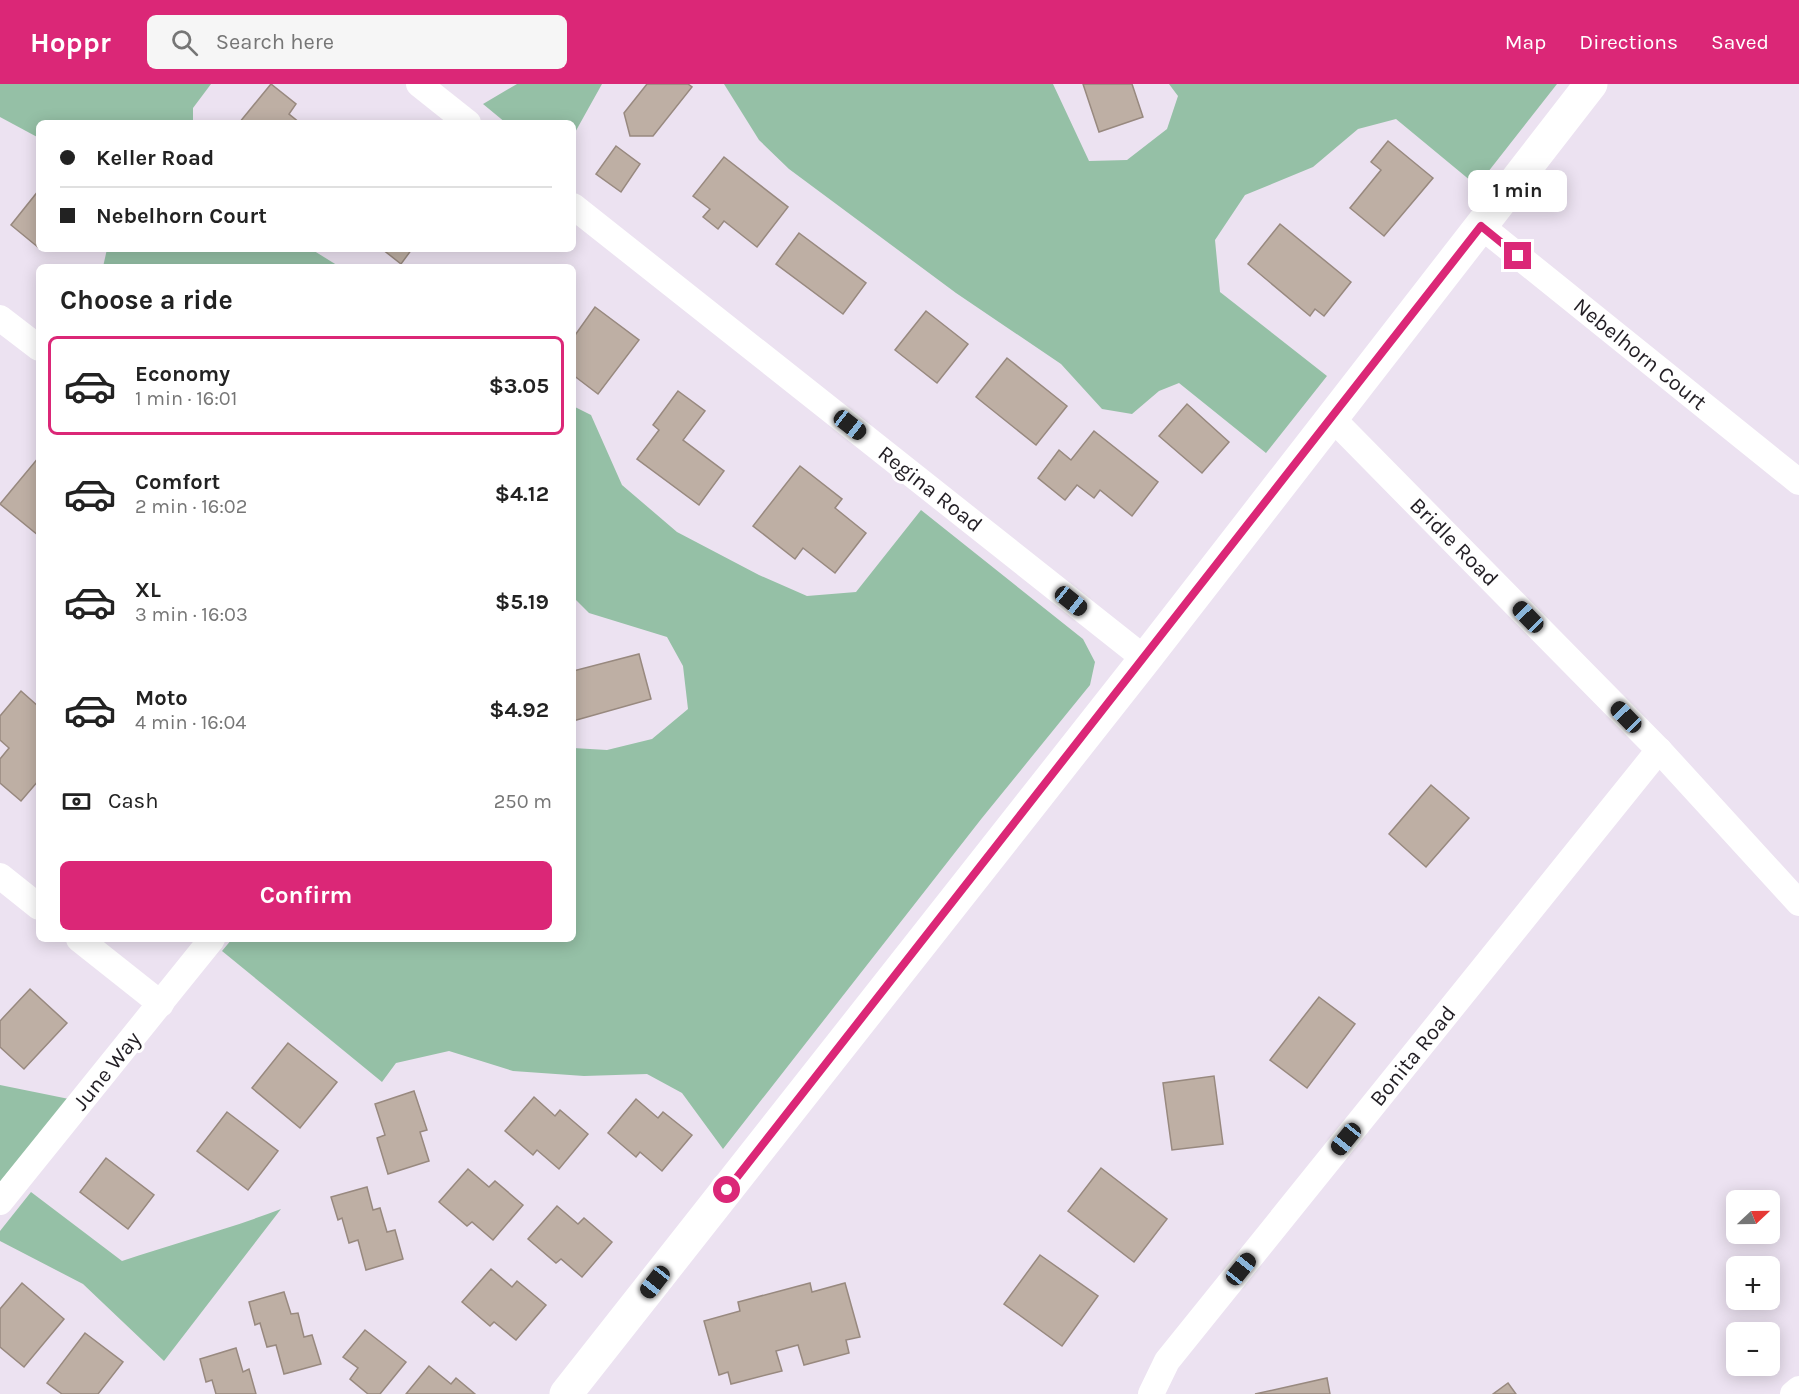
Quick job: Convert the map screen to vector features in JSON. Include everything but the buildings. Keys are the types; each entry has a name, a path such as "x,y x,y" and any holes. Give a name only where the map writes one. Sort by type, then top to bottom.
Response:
{"street":[{"path":"419,84 464,120"},
{"path":"566,1394 1145,659 1591,84"},
{"name":"Regina Road","path":"576,208 1145,659"},
{"name":"Nebelhorn Court","path":"1481,226 1799,482"},
{"path":"0,318 36,346"},
{"name":"Bridle Road","path":"1332,418 1659,750 1799,903"},
{"name":"Bonita Road","path":"1151,1394 1167,1361 1659,750"},
{"path":"0,876 36,905"},
{"path":"83,942 161,1004"},
{"name":"June Way","path":"0,1202 210,942"},
{"path":"1793,1394 1799,1389"}],"green space":[{"path":"0,84 211,84 193,108 193,120 36,120 36,136 0,117"},
{"path":"517,84 602,84 576,131 576,120 502,120 483,104"},
{"path":"724,84 1053,84 1089,161 1127,160 1167,129 1178,96 1169,84 1557,84 1477,186 1396,119 1358,129 1313,167 1245,195 1215,240 1220,292 1327,376 1266,453 1179,383 1159,391 1132,414 1102,409 1061,364 956,293 789,169 759,140"},
{"path":"106,252 316,252 335,264 104,264"},
{"path":"576,408 591,415 622,485 677,532 759,575 807,596 856,592 921,510 1083,639 1095,662 1090,685 982,818 723,1149 682,1093 647,1074 584,1076 513,1071 449,1051 396,1063 382,1082 222,951 230,942 576,942 576,748 607,750 652,739 688,709 683,666 667,637 589,613 576,600"},
{"path":"0,1085 69,1099 0,1182"},
{"path":"31,1192 122,1261 281,1209 164,1361 83,1284 0,1241 0,1231"}],"route":[{"path":"727,1190 1145,659 1481,226 1518,256"}]}
